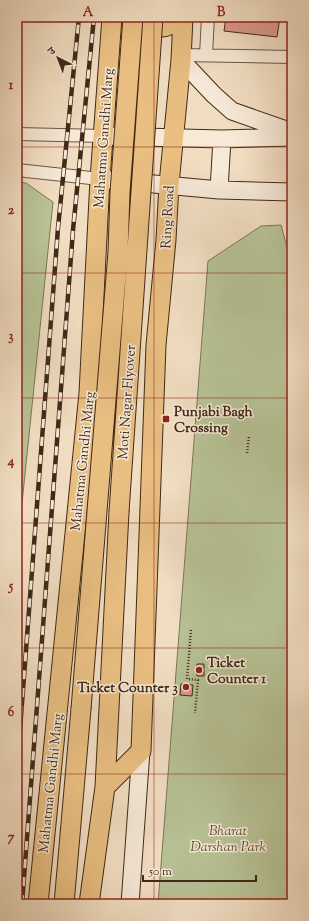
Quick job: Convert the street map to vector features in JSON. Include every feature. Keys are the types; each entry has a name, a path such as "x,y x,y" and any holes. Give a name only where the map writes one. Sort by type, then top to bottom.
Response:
{"main road":[{"name":"Mahatma Gandhi Marg","path":"38,904 89,393 100,179 112,17"},
{"name":"Mahatma Gandhi Marg","path":"64,904 118,252 120,192 132,17"},
{"path":"132,17 146,26 158,28 171,25 180,17"},
{"name":"Moti Nagar Flyover","path":"105,787 119,512 153,17"},
{"name":"Ring Road","path":"140,751 156,345 166,240 172,138 184,17"},
{"path":"181,58 214,95 232,111 292,132"},
{"path":"103,136 172,138 292,137"},
{"path":"219,190 222,138"},
{"path":"100,179 169,184 219,190 292,192"},
{"path":"90,368 103,336 117,322 141,322 152,331 156,345"},
{"path":"88,904 105,787 140,751"},
{"path":"130,904 140,751"}],"street":[{"path":"206,56 208,17"},
{"path":"181,58 206,56 292,57"},
{"path":"17,134 103,136"},
{"path":"17,170 100,179"}],"path":[{"path":"247,453 249,436"},
{"path":"190,630 186,679 198,680 195,713"}],"green space":[{"path":"17,182 26,183 53,202 17,552"},
{"name":"Bharat Darshan Park","path":"281,225 292,266 292,904 158,904 208,261 261,226"}],"building":[{"path":"226,17 280,17 277,37 224,31"},
{"path":"197,664 204,664 204,676 197,676"},
{"path":"181,684 193,685 192,696 180,695"}],"railway":[{"path":"17,769 58,228 79,17"},
{"path":"22,904 73,230 94,17"}],"place":[{"name":"Punjabi Bagh Crossing","path":"166,419"},
{"name":"Ticket Counter 1","path":"199,670"},
{"name":"Ticket Counter 3","path":"186,687"}]}
